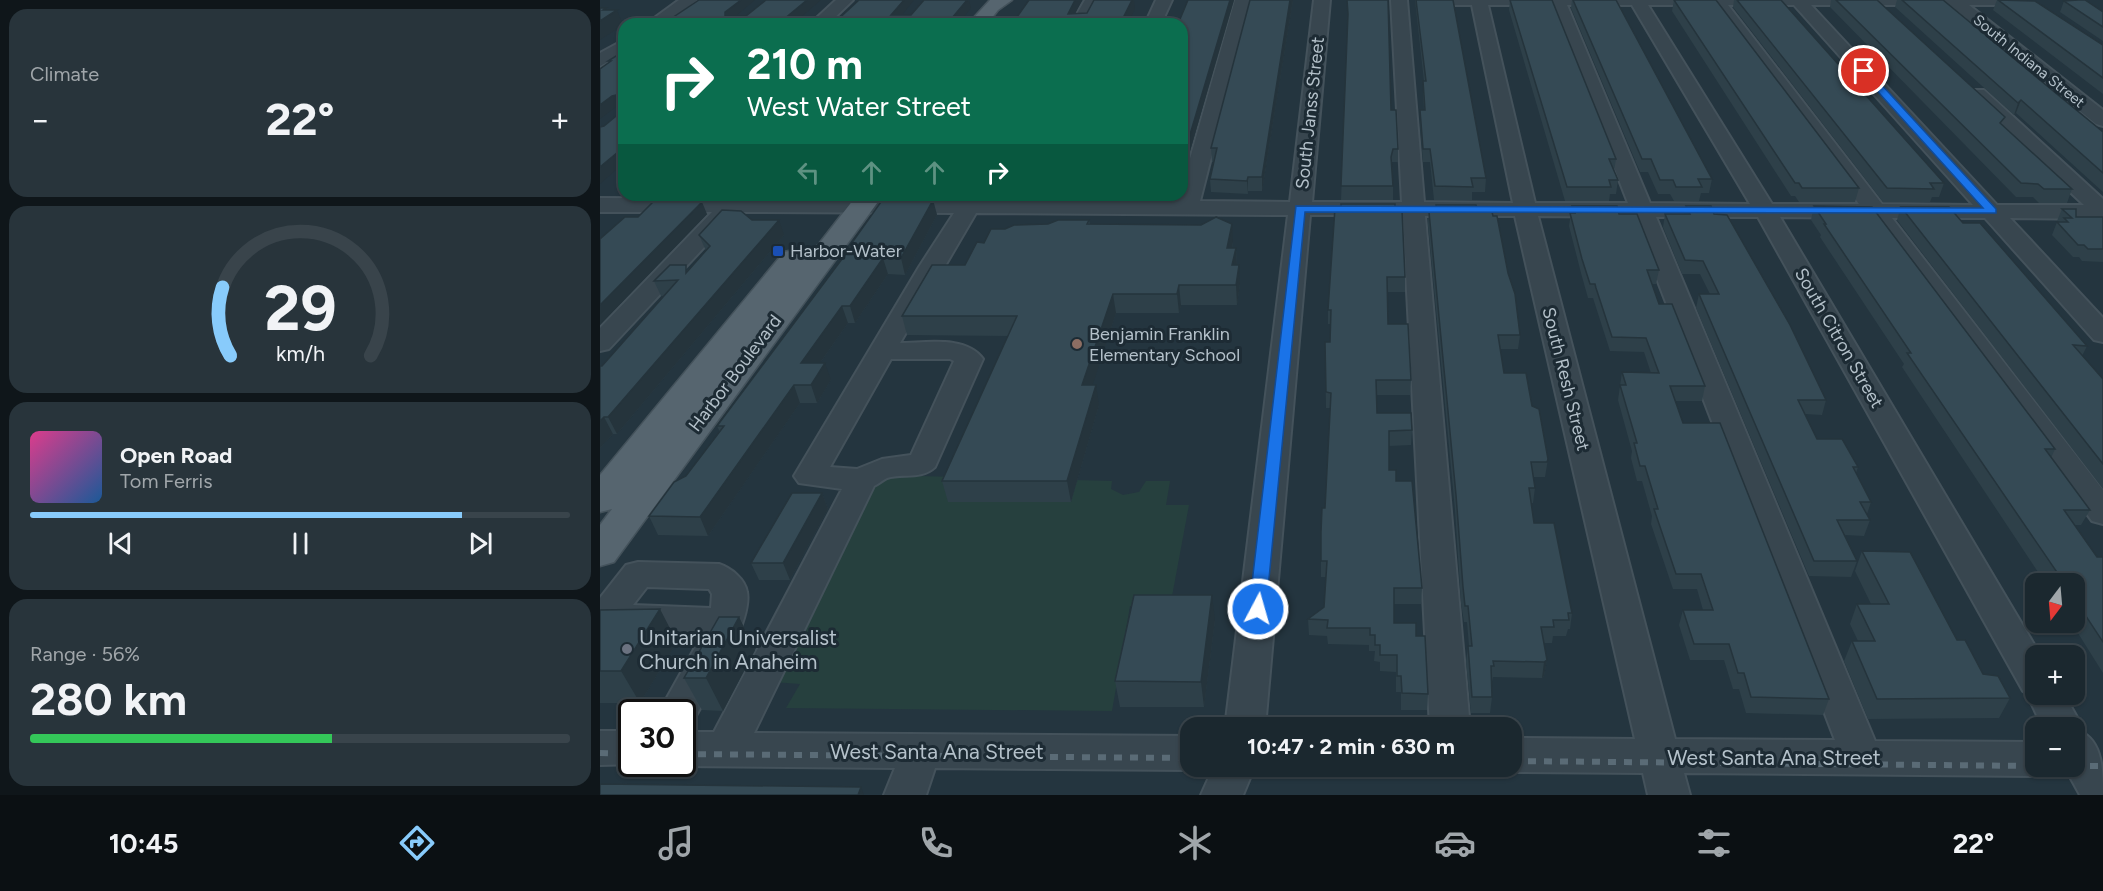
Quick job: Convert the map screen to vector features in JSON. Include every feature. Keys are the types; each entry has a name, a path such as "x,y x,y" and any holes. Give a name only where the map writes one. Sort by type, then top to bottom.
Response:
{"main road":[{"path":"982,18 992,6 1005,0 1013,5 1003,18"},
{"name":"Harbor Boulevard","path":"600,500 853,201"},
{"name":"Harbor Boulevard","path":"600,552 853,201"}],"street":[{"path":"663,18 689,0"},
{"path":"825,18 845,0"},
{"path":"1082,18 1093,0"},
{"path":"1156,18 1164,0"},
{"path":"1187,208 1244,0"},
{"name":"South Janss Street","path":"1246,717 1322,0"},
{"path":"1399,0 1449,717"},
{"path":"1425,0 1998,1"},
{"name":"South Resh Street","path":"1479,0 1525,209 1669,795"},
{"path":"1557,0 1862,757"},
{"name":"South Citron Street","path":"1637,0 1765,210 2025,661"},
{"path":"1717,1 2103,513"},
{"path":"1799,1 2103,334"},
{"path":"1876,1 1894,18"},
{"name":"South Indiana Street","path":"1956,2 2103,120"},
{"path":"600,62 618,49"},
{"path":"1964,82 2103,211"},
{"path":"610,206 715,201"},
{"path":"600,343 735,201"},
{"path":"853,201 973,201"},
{"path":"862,480 810,476 931,267 973,201"},
{"path":"1091,201 1187,208 2103,211"},
{"path":"726,749 862,480 882,468 920,465 969,359 960,353 950,351 882,351"},
{"path":"685,699 727,622"},
{"path":"600,748 618,748"},
{"name":"West Santa Ana Street","path":"696,748 1180,753"},
{"path":"906,795 921,751"},
{"name":"West Santa Ana Street","path":"1522,755 2025,759"},
{"path":"2085,762 2102,795"},
{"path":"1222,795 1230,777"}],"green space":[{"path":"877,475 1112,481 1111,489 1123,495 1139,492 1146,481 1170,481 1166,505 1189,505 1170,607 1130,606 1112,711 786,708 800,684 773,682"}],"building":[{"path":"699,0 741,0 725,12 725,16 746,16 766,0 807,0 785,18 672,18"},
{"path":"859,0 904,0 891,15 911,15 924,0 967,0 952,18 840,18"},
{"path":"1029,0 1075,0 1068,14 1087,13 1094,0 1132,0 1123,18 1016,18"},
{"path":"1188,0 1230,0 1188,141 1188,18 1180,18"},
{"path":"1250,0 1290,0 1262,177 1248,177 1247,181 1210,179 1217,148 1211,148"},
{"path":"1347,0 1388,0 1391,110 1396,110 1398,149 1393,149 1391,157 1393,186 1341,186"},
{"path":"1416,0 1453,0 1486,178 1471,178 1473,187 1435,186 1430,149 1423,149 1420,110 1425,110 1423,81 1426,81"},
{"path":"1510,0 1552,0 1616,159 1609,159 1618,180 1609,180 1611,187 1567,187"},
{"path":"1573,0 1616,0 1712,179 1698,179 1702,187 1676,187 1673,180 1660,180 1651,159 1642,159"},
{"path":"1674,0 1716,0 1859,188 1802,188 1799,183 1795,183"},
{"path":"1737,0 1781,0 1944,183 1930,183 1934,189 1887,188"},
{"path":"1836,0 1877,0 2005,117 2000,123 2072,189 2044,189 2038,184 2021,183"},
{"path":"1902,0 1943,0 2103,132 2103,173 2021,100 2018,103"},
{"path":"1998,0 2035,1 2103,45 2103,78"},
{"path":"2085,0 2103,12 2103,27 2064,1"},
{"path":"600,8 606,8 603,10 617,10 600,21"},
{"path":"618,55 618,95 612,96 600,105 600,69 611,61 608,61"},
{"path":"618,114 618,152 600,167 600,127"},
{"path":"882,201 932,201 901,258 883,258 850,306 842,306 801,363 825,363 811,385 794,385 700,517 649,516 674,482 686,476 724,426 717,426 851,247 849,247"},
{"path":"653,202 702,202 600,305 600,239 625,217 638,217"},
{"path":"1341,204 1395,204 1395,211 1402,211 1405,277 1387,277 1388,324 1408,324 1411,380 1376,380 1377,413 1411,413 1412,430 1389,431 1389,470 1396,470 1396,481 1412,481 1422,588 1394,588 1394,623 1416,623 1416,636 1425,636 1428,694 1402,693 1401,676 1397,676 1397,655 1380,655 1380,645 1375,645 1375,635 1370,635 1370,628 1327,628 1328,620 1308,619 1324,607 1327,561 1321,561 1321,532 1322,508 1325,508 1331,393 1326,392 1325,342 1330,342 1331,310 1328,310 1335,208 1341,208"},
{"path":"1436,205 1476,205 1478,212 1492,212 1493,216 1497,216 1508,273 1515,294 1520,335 1498,335 1504,373 1526,373 1532,406 1539,409 1548,459 1547,462 1531,462 1535,488 1529,488 1534,523 1554,523 1572,613 1568,613 1569,620 1553,620 1554,627 1541,627 1547,660 1544,662 1493,661 1494,666 1491,666 1492,697 1472,697 1468,646 1472,646 1468,606 1465,606 1463,587 1429,212 1437,211"},
{"path":"1572,206 1617,206 1619,214 1637,214 1659,270 1647,270 1659,304 1672,304 1705,386 1670,386 1683,423 1720,423 1829,699 1751,697 1744,673 1738,673 1729,644 1694,644 1683,610 1713,610 1701,574 1676,574 1654,509 1658,509 1645,466 1640,466 1634,443 1637,443 1620,385 1626,385 1622,372 1659,373 1646,338 1612,337 1595,284 1590,284 1582,259 1570,213 1575,213"},
{"path":"1686,206 1711,206 1714,214 1727,215 1790,325 1826,400 1798,400 1817,439 1842,439 1858,467 1853,467 1871,502 1860,502 1870,520 1837,520 1857,561 1814,561 1699,294 1719,294 1703,261 1685,260 1665,214 1690,214"},
{"path":"1814,206 1872,207 2055,449 2045,449 2090,510 2064,510 2097,557 2103,557 2103,642 2085,615 2085,573 2057,573 1907,353 1911,353 1824,224 1826,224"},
{"path":"1901,207 1949,207 1963,223 1980,223 2087,346 2073,345 2103,379 2103,464"},
{"path":"2062,209 2076,209 2076,217 2103,217 2103,249 2088,249 2084,245 2078,245 2057,222 2068,222 2064,218 2072,218"},
{"path":"722,210 741,211 752,220 779,220 608,417 600,421 600,366 678,280 654,281 670,265 686,265 686,273 710,246 699,235"},
{"path":"1216,217 1232,224 1227,248 1236,248 1232,265 1239,265 1236,285 1179,285 1177,294 1113,294 1082,385 1096,385 1067,481 942,481 1017,316 902,316 932,265 965,265 977,242 984,243 991,229 1005,229 1014,225 1048,224 1058,220 1089,220 1087,224 1201,225"},
{"path":"792,493 822,493 783,563 751,563"},
{"path":"1862,551 1910,552 1957,640 1965,640 1983,674 1998,676 2010,698 1877,699 1852,641 1875,641 1857,604 1889,604"},
{"path":"1134,595 1212,595 1201,682 1115,681"},
{"path":"660,609 621,671 600,671 600,610"},
{"path":"719,617 739,617 706,678 684,678"},
{"path":"600,784 861,787 858,795 600,795"}],"railway":[{"path":"600,753 618,754"},
{"path":"696,754 1180,758"},
{"path":"1522,761 2025,766"},
{"path":"2085,766 2103,766"}],"place":[{"name":"Harbor-Water","path":"778,251"},
{"name":"Benjamin Franklin Elementary School","path":"1077,344"},
{"name":"Unitarian Universalist Church in Anaheim","path":"627,649"}],"route":[{"path":"1258,609 1300,208 1992,211 1864,71"}]}
